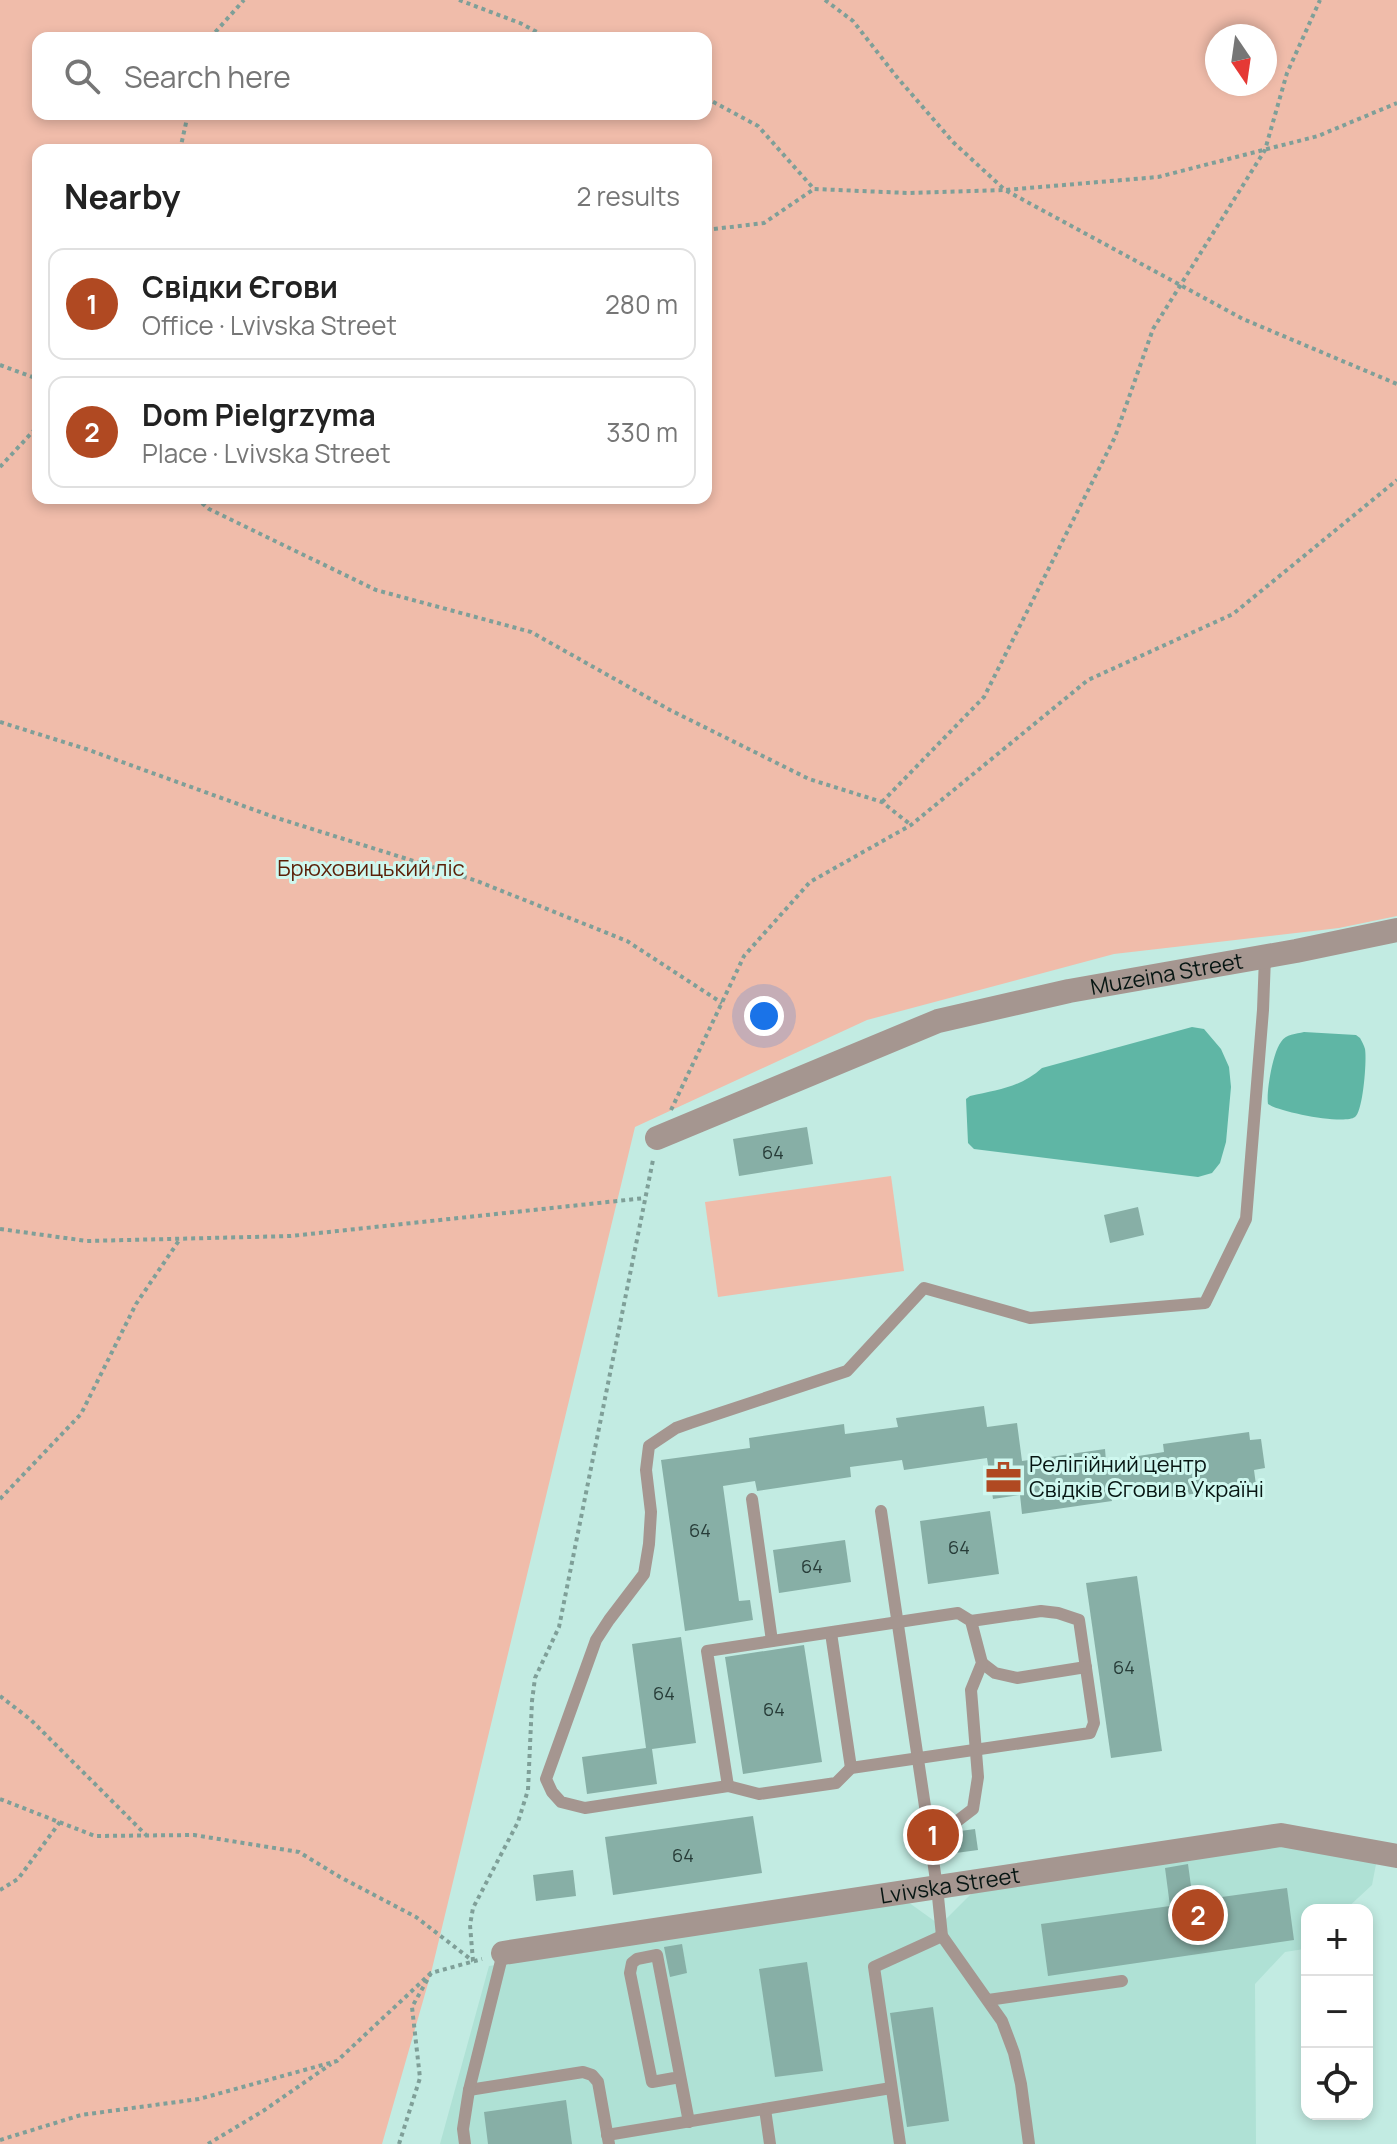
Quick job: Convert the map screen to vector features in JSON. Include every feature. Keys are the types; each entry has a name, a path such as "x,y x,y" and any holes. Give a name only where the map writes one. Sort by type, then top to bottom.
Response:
{"street":[{"name":"Muzeina Street","path":"657,1138 938,1021 1069,991 1265,957 1397,930"},
{"name":"Lvivska Street","path":"503,1953 1281,1835 1397,1856"}],"lane":[{"path":"728,1786 707,1651 958,1613 971,1621 1041,1611 1079,1620 1094,1723 1090,1733 851,1768 836,1783 759,1794 728,1786 585,1808 561,1802 546,1779 596,1640 644,1574 651,1512 646,1470 649,1446 676,1428 847,1371 924,1288 1030,1318 1205,1303 1246,1219 1265,957"},
{"path":"752,1499 772,1641"},
{"path":"881,1511 942,1936 1002,2021 1021,2084 1029,2144"},
{"path":"928,1826 956,1822 973,1809 978,1777 971,1690 982,1663 971,1621"},
{"path":"831,1633 851,1768"},
{"path":"982,1663 995,1673 1017,1678 1086,1667"},
{"path":"652,1930 689,2122"},
{"path":"900,2144 874,1967 942,1936"},
{"path":"465,2144 463,2129 469,2090 503,1953"},
{"path":"657,1955 637,1959 632,1963 630,1973 652,2082 680,2077"},
{"path":"988,2000 1122,1981"},
{"path":"469,2090 583,2072 592,2075 598,2082 608,2140 689,2122 891,2088"},
{"path":"765,2109 770,2144"}],"path":[{"path":"215,32 244,0"},
{"path":"459,0 537,32"},
{"path":"825,0 853,21 953,142 1005,190 1243,319 1397,384"},
{"path":"882,802 984,697 1115,437 1153,329 1265,150 1287,73 1320,0"},
{"path":"712,101 758,126 814,189"},
{"path":"712,229 764,223 814,189 909,193 1005,190 1158,177 1318,136 1397,103"},
{"path":"181,144 187,120"},
{"path":"0,365 32,377"},
{"path":"0,467 32,432"},
{"path":"473,1961 470,1925 473,1908 518,1822 528,1790 535,1678 559,1627 657,1138 744,956 810,882 911,825 1088,680 1233,614 1397,480"},
{"path":"203,504 376,590 531,632 670,710 809,779 882,802 911,825"},
{"path":"0,722 86,749 274,817 477,881 627,941 722,1003"},
{"path":"0,1229 87,1241 291,1236 645,1198"},
{"path":"0,1499 81,1414 136,1304 180,1239"},
{"path":"0,1696 31,1720 146,1835"},
{"path":"0,1799 95,1836 194,1835 299,1852 416,1917 473,1961"},
{"path":"0,1890 18,1879 60,1822"},
{"path":"208,2144 337,2061 431,1973 503,1953"},
{"path":"399,2144 420,2078 412,2007 431,1973"},
{"path":"0,2140 81,2115 199,2099 337,2061"}],"shaded area":[{"path":"1192,1027 1204,1029 1221,1049 1229,1067 1231,1087 1226,1142 1220,1163 1212,1173 1198,1177 974,1149 968,1143 966,1099 970,1096 1017,1084 1042,1068"},
{"path":"1304,1032 1356,1035 1360,1038 1365,1049 1365,1074 1355,1117 1312,1116 1268,1104 1271,1072 1278,1047 1286,1037"},
{"path":"1284,1846 1377,1859 1372,1885 1351,1904 1301,1904 1301,1949 1285,1952 1255,1984 1256,2144 440,2144 489,1966 908,1902 940,1925 975,1890"}],"green space":[{"name":"Брюховицький ліс","path":"0,0 1397,0 1397,916 1339,928 1114,954 867,1020 635,1127 431,1973 382,2144 0,2144"},
{"path":"891,1176 904,1271 718,1297 705,1202"}],"building":[{"path":"807,1127 813,1164 739,1176 733,1139"},
{"path":"1138,1207 1144,1235 1110,1243 1104,1215"},
{"path":"984,1406 987,1427 1017,1423 1022,1461 1105,1449 1106,1461 1164,1452 1163,1444 1249,1432 1250,1440 1261,1439 1265,1468 1254,1470 1256,1485 1171,1497 1169,1482 1110,1490 1112,1501 1022,1514 1020,1495 993,1499 987,1458 904,1470 902,1460 850,1467 851,1477 757,1491 755,1481 723,1486 739,1601 750,1600 753,1620 685,1631 661,1460 750,1448 749,1438 844,1424 845,1434 898,1427 896,1418"},
{"path":"990,1511 999,1574 928,1584 920,1521"},
{"path":"845,1540 851,1582 779,1593 773,1550"},
{"path":"1137,1576 1162,1751 1111,1758 1086,1583"},
{"path":"681,1637 696,1743 652,1749 657,1784 587,1794 582,1757 646,1748 632,1644"},
{"path":"804,1645 822,1762 743,1774 725,1657"},
{"path":"753,1816 762,1873 613,1895 605,1837"},
{"path":"975,1829 978,1850 941,1855 938,1834"},
{"path":"1188,1864 1193,1901 1287,1888 1294,1940 1048,1976 1041,1924 1170,1906 1165,1868"},
{"path":"573,1870 576,1896 536,1901 533,1875"},
{"path":"682,1944 687,1973 670,1977 664,1947"},
{"path":"807,1962 823,2071 775,2077 759,1969"},
{"path":"933,2007 949,2121 907,2127 890,2013"},
{"path":"566,2100 572,2144 488,2144 484,2112"}],"place":[{"name":"Релігійний центр Свідків Єгови в Україні","path":"1003,1477"},
{"name":"Свідки Єгови","path":"933,1835"},
{"name":"Dom Pielgrzyma","path":"1198,1915"}]}
